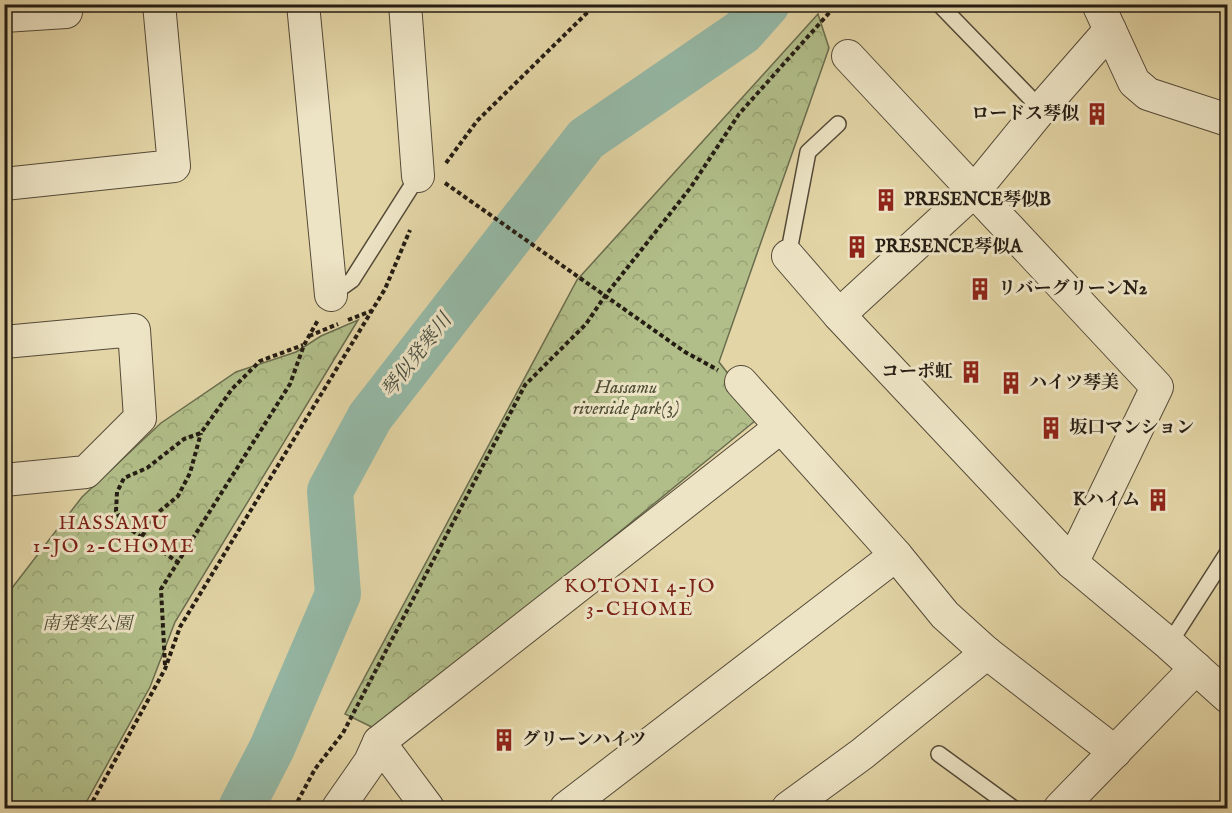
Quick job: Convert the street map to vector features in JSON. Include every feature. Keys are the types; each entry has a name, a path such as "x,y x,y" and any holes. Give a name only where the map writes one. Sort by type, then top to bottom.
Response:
{"street":[{"path":"4,184 174,166 159,4"},
{"path":"303,4 331,295"},
{"path":"405,4 430,171"},
{"path":"4,16 66,12"},
{"path":"839,315 974,191 1041,110 1104,17"},
{"path":"1104,17 1134,82 1148,94 1227,120"},
{"path":"848,56 1157,387 1072,563"},
{"path":"788,256 839,315 1072,563 1169,644 1227,697"},
{"path":"4,342 134,330 140,418 87,472 4,480"},
{"path":"741,382 896,555 945,615 987,653 1115,752"},
{"path":"338,808 370,762 379,742 781,427"},
{"path":"566,808 896,555"},
{"path":"788,808 862,754 987,653"},
{"path":"1059,808 1196,668"},
{"path":"379,742 428,808"}],"lane":[{"path":"939,4 1041,110"},
{"path":"788,256 808,152 838,124"},
{"path":"331,295 352,280 430,171"},
{"path":"1169,644 1227,552"},
{"path":"939,754 1013,808"}],"path":[{"path":"430,171 477,121 596,4"},
{"path":"294,808 315,769 343,732 525,385 586,324 605,296 691,187 739,114 837,4"},
{"path":"454,189 685,352 741,382"},
{"path":"89,808 165,669 180,627 385,289 412,226"},
{"path":"165,669 161,589 290,384 304,345 331,295"},
{"path":"142,536 160,511 178,496 190,473 201,433 232,389 260,361 304,345"},
{"path":"179,563 124,525 116,511 117,492 124,478 147,468 184,439 201,433"}],"green space":[{"name":"Hassamu riverside park(3)","path":"818,14 829,48 719,362 761,416 378,730 345,714 577,280"},
{"name":"南発寒公園","path":"358,320 175,622 150,687 83,808 5,808 4,598 82,497 161,423 236,372 296,352 321,336"}],"waterway":[{"name":"琴似発寒川","path":"241,808 272,748 338,594 330,491 370,417 586,139 742,32 767,4"}],"place":[{"name":"ロードス琴似","path":"1097,114"},
{"name":"PRESENCE琴似B","path":"886,200"},
{"name":"PRESENCE琴似A","path":"857,247"},
{"name":"リバーグリーンN2","path":"980,289"},
{"name":"コーポ虹","path":"971,372"},
{"name":"ハイツ琴美","path":"1011,383"},
{"name":"坂口マンション","path":"1051,428"},
{"name":"Kハイム","path":"1158,500"},
{"name":"グリーンハイツ","path":"504,740"}],"district":[{"name":"HASSAMU 1-JO 2-CHOME","path":"114,534"},
{"name":"KOTONI 4-JO 3-CHOME","path":"640,598"}]}
